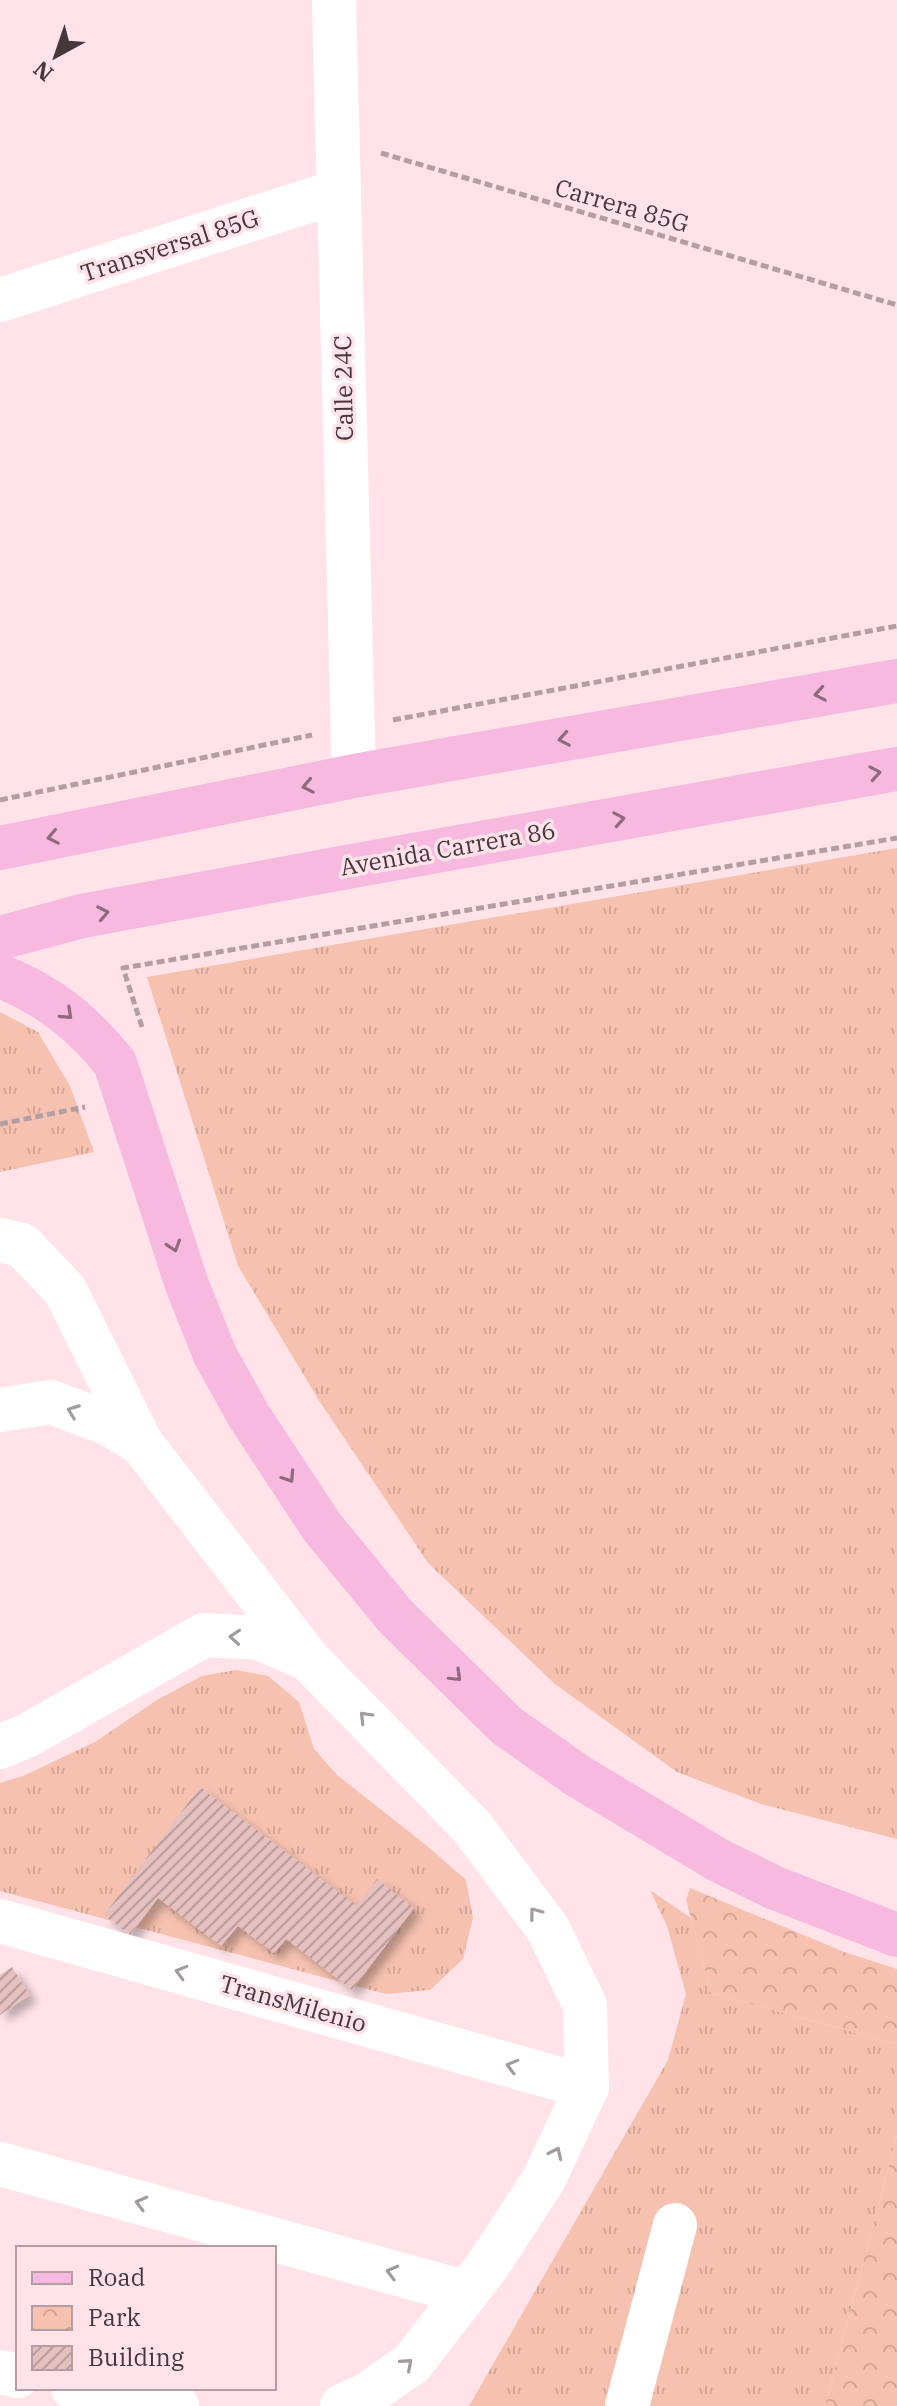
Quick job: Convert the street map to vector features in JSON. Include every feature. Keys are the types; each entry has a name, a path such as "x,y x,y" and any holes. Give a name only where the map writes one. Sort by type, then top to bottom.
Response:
{"main road":[{"path":"0,848 354,776 897,681"},
{"name":"Avenida Carrera 86","path":"0,938 82,916 897,769"},
{"path":"0,976 54,1002 115,1063 187,1285 215,1355 249,1416 322,1527 396,1617 507,1726 578,1776 718,1860 775,1888 897,1935"}],"street":[{"name":"Calle 24C","path":"334,0 354,776"},
{"name":"Transversal 85G","path":"0,300 339,191"},
{"path":"0,1240 22,1245 65,1290 141,1443 308,1659 472,1827 548,1929 585,2005 587,2087 544,2179 488,2265 412,2363 359,2403"},
{"path":"0,1410 51,1402 109,1424 141,1443"},
{"path":"0,1747 28,1735 204,1635 259,1638 308,1659"},
{"name":"TransMilenio","path":"0,1921 587,2087"},
{"path":"0,2164 467,2293"},
{"path":"627,2406 675,2225"},
{"path":"85,2390 177,2406"}],"path":[{"name":"Carrera 85G","path":"337,140 897,305"},
{"path":"0,800 353,727 897,626"},
{"path":"0,1124 94,1105 88,1071 115,1063 149,1046 123,968 897,838"}],"green space":[{"path":"897,848 897,1839 761,1804 677,1772 555,1684 428,1563 320,1402 238,1266 147,977"},
{"path":"0,1012 38,1032 70,1086 94,1152 0,1172"},
{"path":"236,1670 268,1676 299,1702 314,1749 337,1775 466,1880 473,1918 463,1959 430,1990 386,1994 0,1891 0,1783 23,1776 95,1742 157,1700 202,1676"},
{"path":"690,1888 847,1953 897,1969 897,2044 711,1993 686,1900"},
{"path":"650,1890 691,1918 711,1993 897,2044 897,2135 825,2406 469,2406 668,2060 686,1994 667,1926"},
{"path":"897,2135 897,2406 825,2406"}],"building":[{"path":"200,1787 357,1906 377,1879 414,1908 352,1990 286,1939 274,1953 238,1926 221,1946 158,1898 130,1935 104,1915"},
{"path":"12,1967 30,1995 0,2015 0,1975"}]}
